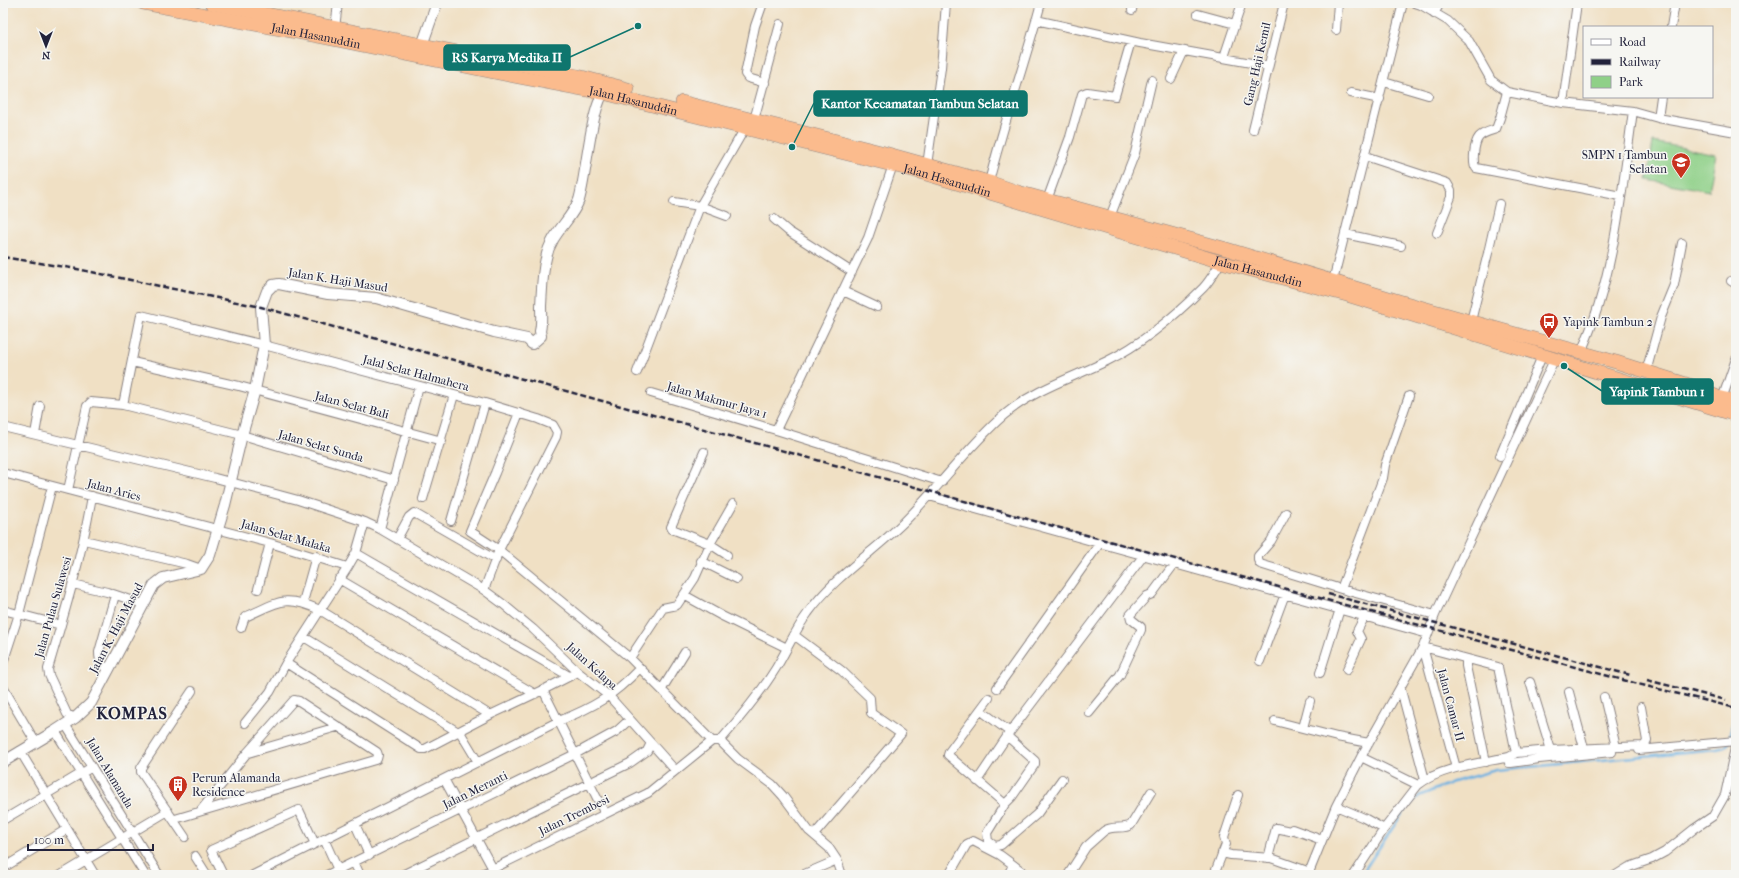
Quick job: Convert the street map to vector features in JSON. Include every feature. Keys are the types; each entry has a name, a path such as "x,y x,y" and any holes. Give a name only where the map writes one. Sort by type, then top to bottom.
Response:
{"highway":[{"name":"Jalan Hasanuddin","path":"143,3 578,76 607,89 927,165 989,182 1047,200 1223,248 1581,352 1702,389 1709,394 1722,399 1736,401"},
{"name":"Jalan Hasanuddin","path":"215,3 335,28 420,50"},
{"name":"Jalan Hasanuddin","path":"750,124 1221,262 1347,295 1736,415"}],"street":[{"path":"335,28 338,3"},
{"path":"420,50 437,3"},
{"path":"763,3 745,74 748,78 765,83"},
{"path":"927,165 941,68 946,3"},
{"path":"989,182 997,150 1041,3"},
{"path":"1224,57 1242,3"},
{"name":"Gang Haji Kemil","path":"1253,130 1284,3"},
{"path":"1336,30 1338,3"},
{"path":"1334,281 1403,3"},
{"path":"1415,3 1448,21 1469,41 1491,80 1507,92 1563,103 1633,111 1658,118 1736,132"},
{"path":"1434,14 1440,3"},
{"path":"1563,103 1577,3"},
{"path":"1671,26 1675,3"},
{"path":"1198,14 1235,24"},
{"path":"1036,20 1131,41 1268,66"},
{"path":"637,372 700,206 750,124 765,83 780,24"},
{"path":"1047,200 1070,137 1082,94 1087,92 1115,96 1131,41"},
{"path":"1171,79 1184,51"},
{"path":"1110,217 1135,153 1152,80"},
{"path":"1384,82 1428,95"},
{"name":"Jalan K. Haji Masud","path":"3,762 55,731 74,718 91,703 154,585 163,578 201,569 210,555 218,530 242,435 256,390 264,345 261,307 267,291 273,285 279,284 328,294 376,298 494,332 527,338 532,344 541,336 542,284 549,246 558,229 569,217 579,200 596,115 607,89"},
{"path":"1507,92 1496,129 1482,134 1477,141 1474,163 1476,168 1622,196"},
{"path":"1351,93 1380,99"},
{"path":"1658,118 1661,98"},
{"path":"1581,352 1593,325 1599,304 1622,196 1633,111"},
{"path":"1366,156 1447,183 1451,190 1451,197 1437,233"},
{"path":"776,430 868,238 892,165"},
{"path":"674,202 700,206 728,216"},
{"path":"1471,321 1499,204"},
{"path":"774,219 794,235 852,272"},
{"path":"1345,234 1401,246"},
{"path":"1646,372 1662,317 1674,285 1682,243"},
{"name":"Jalan Trembesi","path":"480,875 648,793 675,770 716,741 742,716 764,686 808,613 822,596 841,576 903,523 942,482 977,441 1016,406 1053,384 1110,360 1145,338 1203,288 1221,262"},
{"path":"843,291 877,307"},
{"name":"Jalal Selat Halmahera","path":"132,362 141,315 264,345 485,403 553,425 557,432 556,437 499,550"},
{"path":"1500,456 1548,358"},
{"path":"1222,853 1268,858 1284,862 1309,873 1336,806 1361,757 1401,690 1423,647 1435,615 1548,358"},
{"path":"1722,399 1736,359"},
{"path":"122,405 132,362"},
{"name":"Jalan Selat Bali","path":"132,362 256,390 442,441"},
{"path":"380,529 419,386"},
{"name":"Jalan Makmur Jaya 1","path":"651,393 942,482"},
{"path":"424,499 442,441 454,395"},
{"path":"1341,589 1383,478 1385,465 1409,396"},
{"name":"Jalan Selat Sunda","path":"78,446 88,403 122,405 242,435 394,480"},
{"path":"451,521 485,403"},
{"path":"34,434 40,406"},
{"path":"519,413 495,474 470,531 499,550 630,658 716,741 772,784 783,796 809,831 829,848 837,860 842,875"},
{"name":"Jalan Kelapa","path":"3,427 298,500 365,522 380,529 484,590 533,629 578,672 609,696 675,770"},
{"path":"68,490 78,446"},
{"path":"704,452 671,527 672,529 710,544 727,555"},
{"name":"Jalan Aries","path":"4,476 92,496 218,530"},
{"path":"3,663 19,614 52,486"},
{"name":"Jalan Pulau Sulawesi","path":"74,718 67,714 49,675 48,669 73,584 84,540 92,496"},
{"path":"929,496 1428,634"},
{"path":"630,658 663,608 677,605 684,595 695,578 701,561 733,504"},
{"path":"397,539 409,517 414,513 496,560"},
{"path":"1286,514 1271,541 1258,556 1260,564 1341,589 1435,615"},
{"path":"245,723 270,692 286,663 304,637 356,553 365,522"},
{"name":"Jalan Selat Malaka","path":"218,530 316,556 347,567"},
{"path":"84,540 187,564 201,569"},
{"path":"258,589 270,543"},
{"path":"997,688 1100,543"},
{"path":"484,590 499,550"},
{"path":"356,553 569,676"},
{"path":"977,781 1008,734 1144,555"},
{"path":"303,602 316,556"},
{"path":"701,561 737,580"},
{"path":"1089,713 1120,675 1141,630 1141,627 1130,618 1130,615 1147,596 1152,594 1175,564"},
{"path":"340,579 535,694"},
{"path":"73,584 143,604"},
{"path":"1260,660 1285,594"},
{"path":"109,670 102,665 99,660 99,652 115,595"},
{"path":"684,595 722,616 787,648"},
{"path":"241,628 245,617 278,602 288,600 303,602 320,610 490,715"},
{"path":"1320,673 1340,609"},
{"path":"3,610 61,625"},
{"path":"1347,670 1360,642 1360,636 1357,631 1365,616"},
{"path":"794,635 842,671 870,698 871,713 901,734 814,835"},
{"path":"304,637 459,732 478,762"},
{"path":"1423,647 1498,667 1512,755 1509,763 1732,742 1725,795 1713,816 1665,852 1629,867 1616,875"},
{"name":"Jalan Camar II","path":"1423,647 1456,768"},
{"path":"662,689 685,652"},
{"path":"1468,659 1466,666 1486,762"},
{"path":"286,663 421,749 425,749 578,672"},
{"path":"253,875 559,721 597,705 624,685 639,668"},
{"path":"1530,682 1551,750"},
{"path":"3,687 36,743"},
{"path":"544,690 605,814"},
{"path":"1401,690 1421,783"},
{"path":"185,836 143,777 141,768 192,691"},
{"path":"1569,692 1584,748"},
{"path":"1604,697 1616,747"},
{"path":"988,698 948,753 949,758 1005,804"},
{"path":"174,819 201,810 245,800 375,760 378,757 377,752 298,701 294,700 247,753 201,810"},
{"path":"1303,728 1310,701"},
{"path":"1354,875 1384,829 1421,783 1456,768 1512,755 1551,750 1645,745 1647,741 1642,707"},
{"path":"980,710 1008,734 1035,761 1035,764 1012,797 1005,804 987,833 988,841 995,846 1001,845 1037,814 1062,779"},
{"name":"Jalan Meranti","path":"327,875 576,754 617,731 629,720"},
{"path":"1275,721 1337,737 1369,743"},
{"name":"Jalan Alamanda","path":"65,724 159,875"},
{"path":"247,753 337,727"},
{"name":"Jalan Alamanda","path":"55,731 145,875"},
{"path":"402,875 639,758 647,751 652,743"},
{"path":"20,751 95,875"},
{"path":"1361,757 1421,783"},
{"path":"3,820 92,767"},
{"path":"444,779 493,868"},
{"path":"1068,875 1086,847 1107,828 1126,827 1131,824 1151,792"},
{"path":"1214,875 1226,844 1224,837 1238,795"},
{"path":"1336,806 1364,818 1384,829"},
{"path":"223,875 211,850 299,810 316,844"},
{"path":"61,875 168,811"},
{"path":"355,824 369,855"},
{"path":"1268,858 1276,828 1290,831 1292,829 1322,840"},
{"path":"3,868 68,829"},
{"path":"324,839 338,870"},
{"path":"949,875 969,842 973,841 993,852 1027,875"},
{"path":"196,856 207,875"},
{"path":"802,875 837,860"},
{"path":"354,862 360,875"},
{"path":"1008,875 1013,865"}],"green space":[{"path":"1653,142 1716,154 1709,191 1647,180"}],"waterway":[{"path":"1361,875 1402,814 1419,796 1453,782 1496,770 1717,749 1725,747 1728,744 1735,718"}],"railway":[{"path":"3,257 77,269 261,307 1016,516 1638,684 1736,708"},
{"path":"1328,594 1630,675"},
{"path":"1647,680 1726,700"}],"place":[{"name":"RS Karya Medika II","path":"638,26"},
{"name":"Kantor Kecamatan Tambun Selatan","path":"792,147"},
{"name":"SMPN 1 Tambun Selatan","path":"1681,179"},
{"name":"Yapink Tambun 2","path":"1549,339"},
{"name":"Yapink Tambun 1","path":"1564,366"},
{"name":"Perum Alamanda Residence","path":"178,802"}],"district":[{"name":"KOMPAS","path":"132,713"}]}
